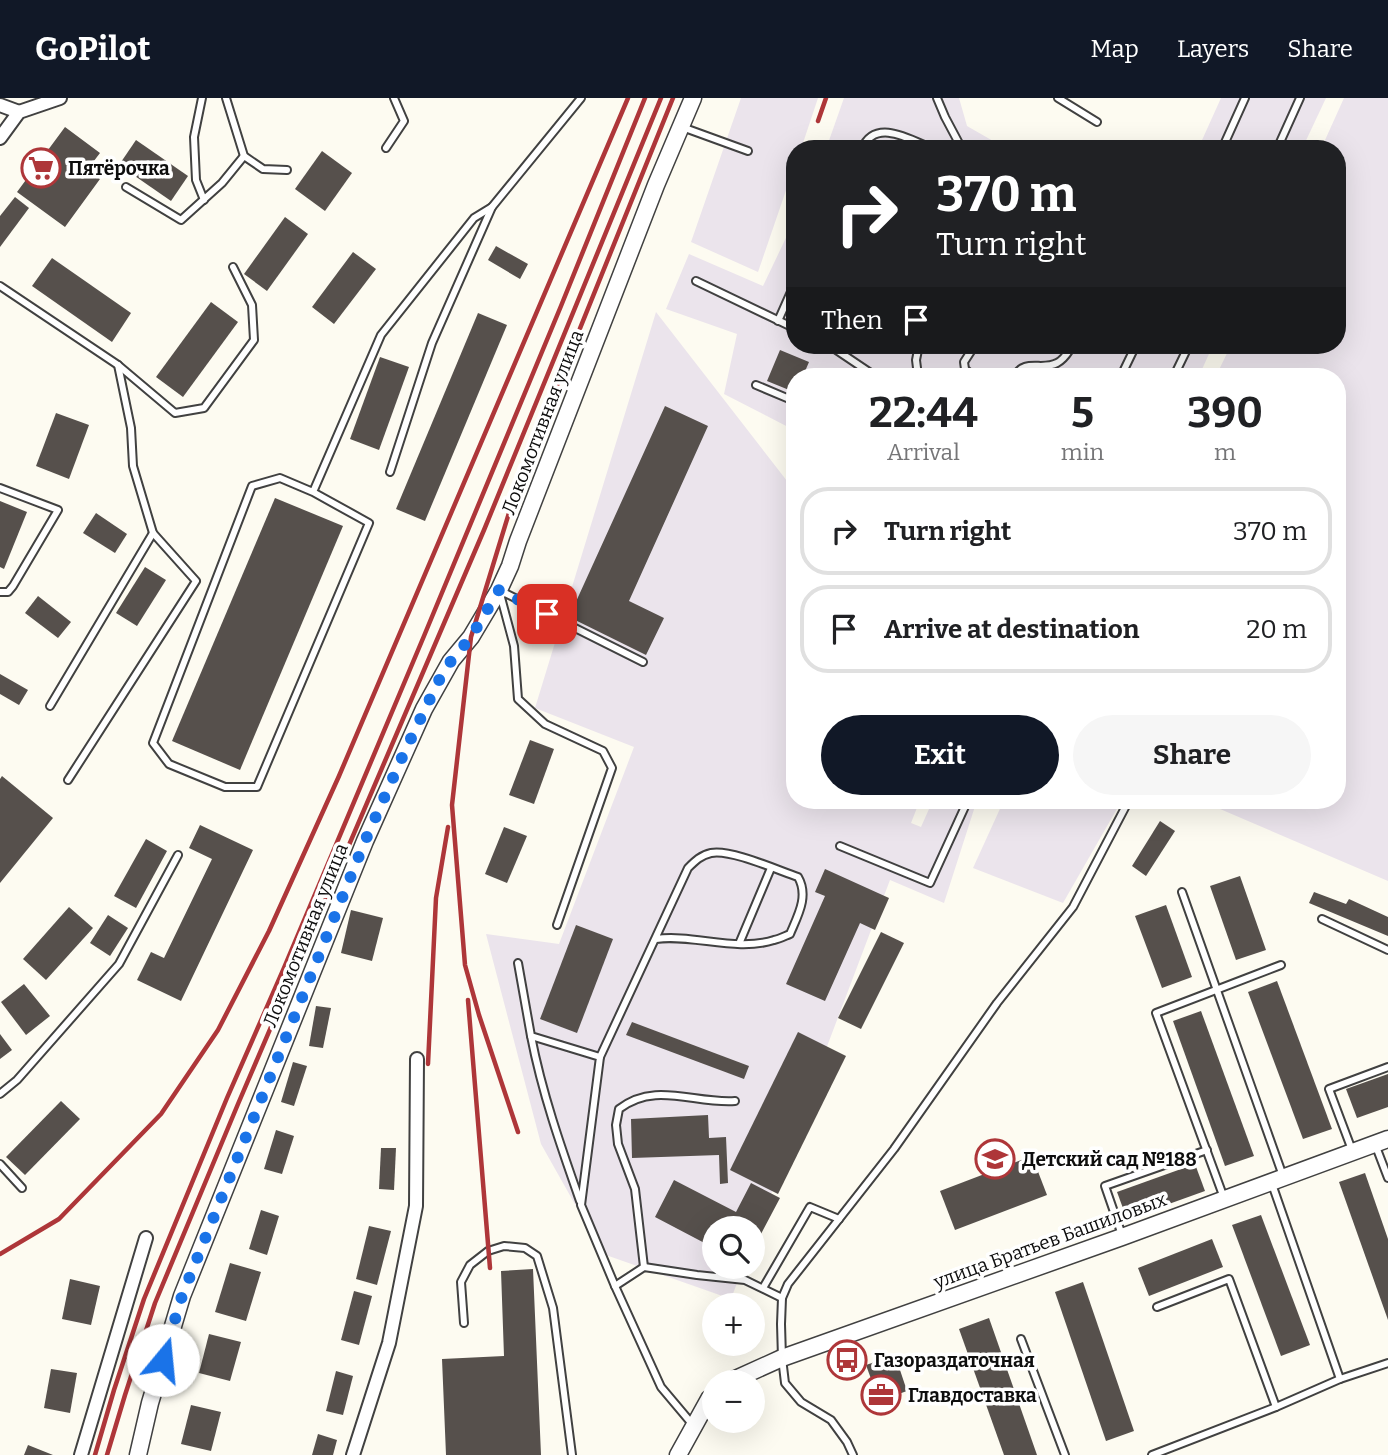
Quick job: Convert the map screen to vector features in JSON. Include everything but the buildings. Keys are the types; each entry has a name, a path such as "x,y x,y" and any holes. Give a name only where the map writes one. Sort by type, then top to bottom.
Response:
{"street":[{"path":"0,138 19,112 60,98"},
{"name":"Локомотивная улица","path":"138,1455 182,1296 365,841 438,682 471,637 510,566 693,98"},
{"path":"0,105 19,112"},
{"path":"353,1455 389,1343 416,1206 417,1059"},
{"name":"улица Братьев Башиловых","path":"756,1370 782,1358 1382,1142"},
{"path":"81,1455 146,1238"},
{"path":"678,1455 702,1412"}],"lane":[{"path":"202,98 194,137 196,180 204,200"},
{"path":"226,98 244,156 263,169 287,170"},
{"path":"386,148 404,121 394,98"},
{"path":"390,471 432,343 492,207 581,98"},
{"path":"937,98 957,140"},
{"path":"1058,98 1097,122"},
{"path":"1226,140 1245,98"},
{"path":"1281,140 1300,98"},
{"path":"680,127 748,152"},
{"path":"867,140 878,133 895,133 912,140"},
{"path":"126,187 181,220 222,183 244,156"},
{"path":"313,492 381,335 474,218 492,207"},
{"path":"0,286 118,365 175,413 204,408 254,340 252,305 233,267"},
{"path":"696,281 786,324"},
{"path":"778,321 786,303"},
{"path":"844,354 864,368"},
{"path":"1021,368 1025,365 1042,367 1056,364 1067,354"},
{"path":"68,780 196,581 153,533 133,466 131,428 118,365"},
{"path":"756,385 786,398"},
{"path":"280,478 313,492 369,523 257,787 225,787 169,764 153,743 252,486 280,478"},
{"path":"0,488 58,510 13,586 8,592 0,592"},
{"path":"50,706 153,533"},
{"path":"499,590 643,662"},
{"path":"499,590 514,646 518,699 545,724 604,751 612,768 557,925"},
{"path":"840,846 930,883 964,809"},
{"path":"853,1455 831,1420 801,1402 785,1383 782,1358 782,1298 788,1284 894,1149 998,1003 1073,907 1124,809"},
{"path":"582,1205 600,1057 688,868 699,858 711,853 726,853 798,877 803,886 803,903 790,934 773,941 739,944 668,937 656,939"},
{"path":"0,1094 17,1080 119,964 178,855"},
{"path":"739,944 771,868"},
{"path":"1182,892 1217,990 1340,1379"},
{"path":"1322,919 1388,950"},
{"path":"518,963 538,1074 582,1205 661,1387 694,1426"},
{"path":"1224,1199 1156,1013 1282,965"},
{"path":"531,1036 600,1057"},
{"path":"1353,1152 1329,1089 1388,1067"},
{"path":"644,1267 635,1189 618,1144 616,1125 619,1109 630,1100 645,1096 678,1095 734,1101"},
{"path":"1382,1142 1388,1178"},
{"path":"1122,1237 1105,1186 1207,1150"},
{"path":"0,1164 22,1188"},
{"path":"763,1288 810,1207 839,1219"},
{"path":"464,1323 461,1282 470,1265 488,1251 504,1246 524,1248 537,1256 553,1308 572,1455"},
{"path":"615,1286 644,1267 745,1280 782,1298"},
{"path":"1157,1307 1229,1279 1276,1407"},
{"path":"1021,1339 1065,1455"},
{"path":"1152,1455 1340,1379 1388,1363"}],"shaded area":[{"path":"741,98 818,98 804,140 786,140 786,190 758,272 691,242"},
{"path":"844,98 959,98 967,126 991,140 829,140"},
{"path":"1221,98 1326,98 1306,140 1202,140"},
{"path":"1344,98 1388,98 1388,881 1220,809 1346,809 1346,368 1220,368 1227,354 1346,354 1346,140 1325,140"},
{"path":"786,238 786,354 1209,354 1203,368 786,368 786,426 724,394 737,334 666,309 689,254 763,286"},
{"path":"656,312 786,480 786,809 916,809 911,823 921,827 929,809 974,809 944,903 890,880 763,1216 702,1216 702,1279 738,1279 733,1293 714,1293 603,1254 541,1144 486,934 559,944 634,747 535,708"},
{"path":"1000,809 1117,809 1063,903 973,868"}],"railway":[{"path":"0,1254 59,1219 161,1114 218,1030 269,931 339,776 628,98"},
{"path":"95,1455 144,1299 424,636 645,98"},
{"path":"107,1455 155,1303 484,530 661,98"},
{"path":"518,1132 465,965 452,805 471,637 520,477 673,98"},
{"path":"818,121 826,98"},
{"path":"428,1064 436,898 448,827"},
{"path":"468,1000 490,1268"}],"place":[{"name":"Пятёрочка","path":"41,168"},
{"name":"Детский сад №188","path":"995,1159"},
{"name":"Газораздаточная","path":"847,1360"},
{"name":"Главдоставка","path":"881,1395"}],"route":[{"path":"163,1360 182,1296 365,841 424,709 451,661 471,637 499,590 547,614"}]}
